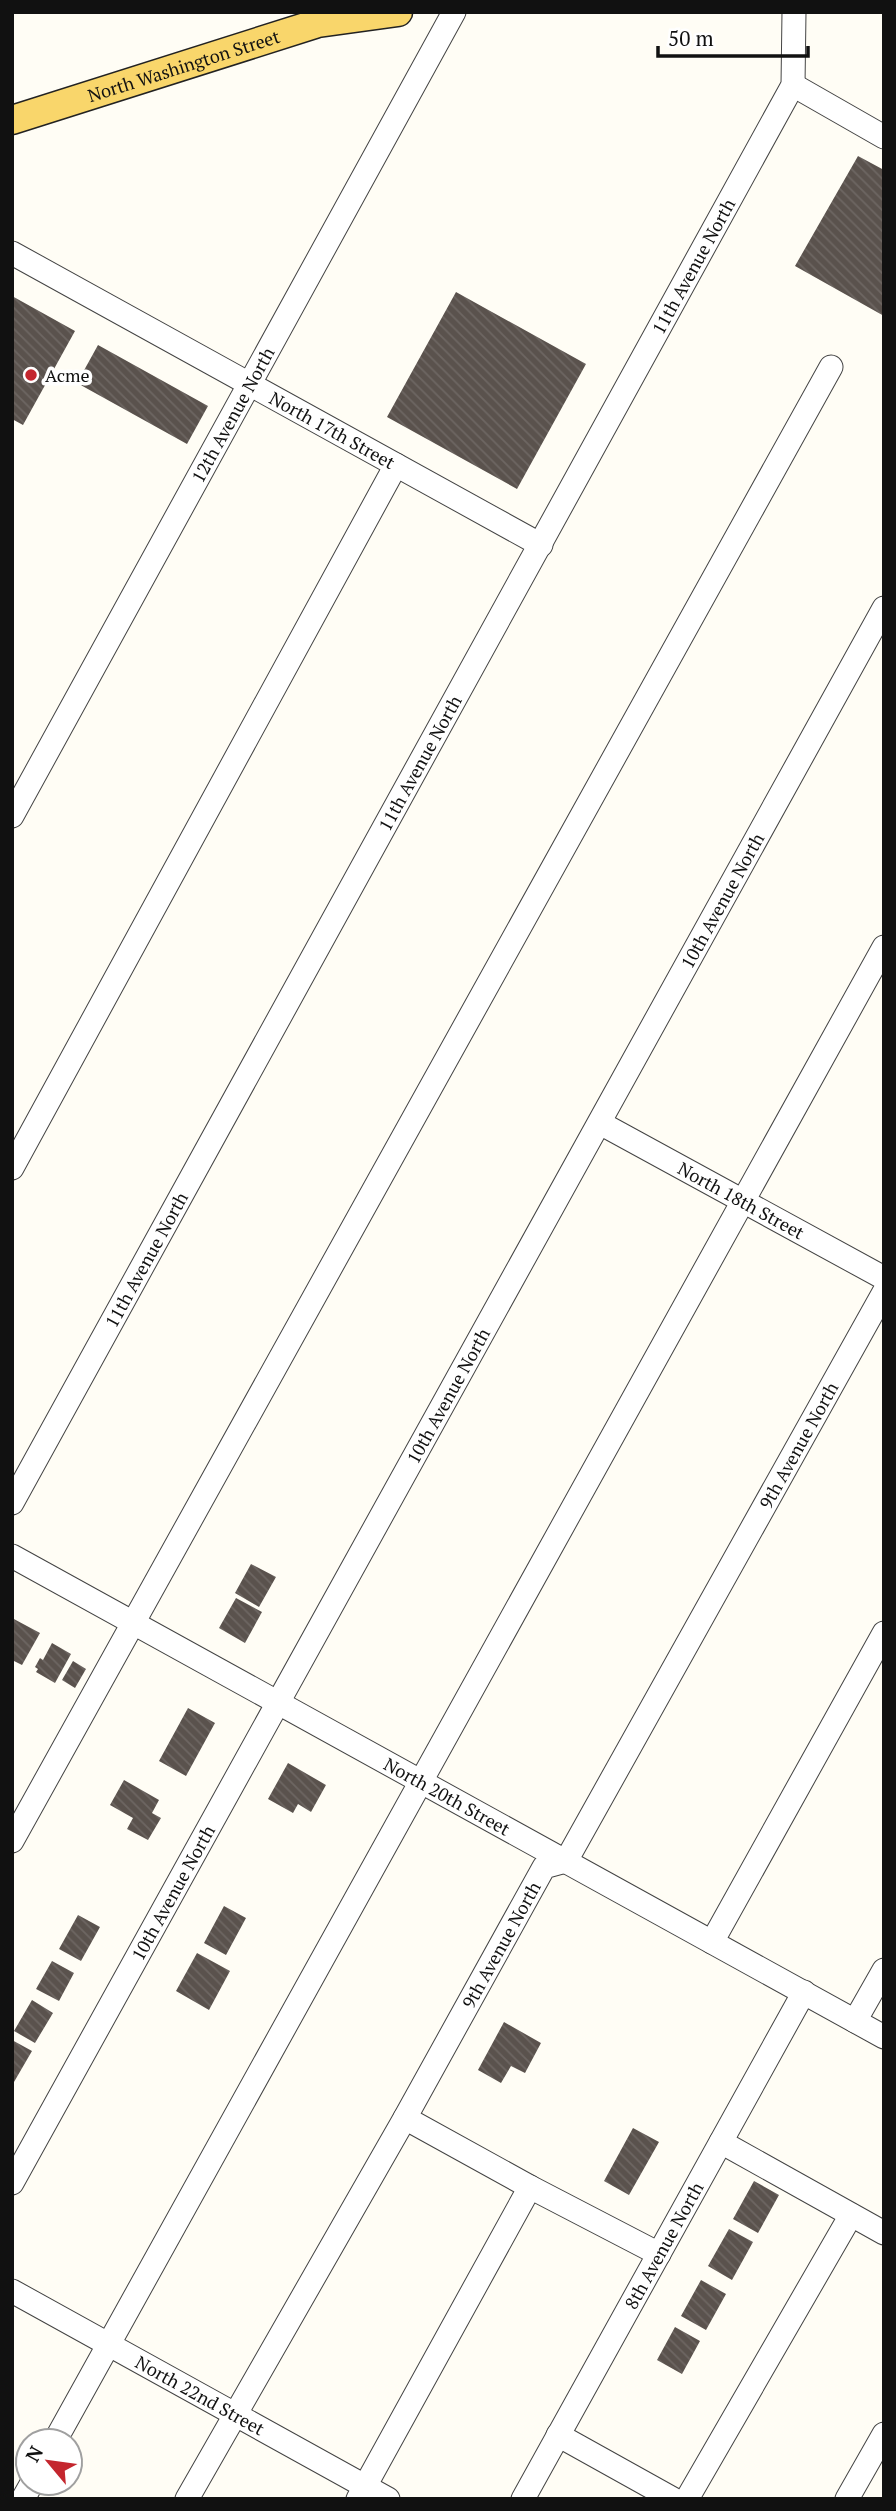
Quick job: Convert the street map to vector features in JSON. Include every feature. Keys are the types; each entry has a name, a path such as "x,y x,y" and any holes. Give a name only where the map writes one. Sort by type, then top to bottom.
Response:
{"main road":[{"name":"North Washington Street","path":"12,120 318,23 398,12"}],"street":[{"name":"12th Avenue North","path":"12,816 454,12"},
{"name":"11th Avenue North","path":"12,1503 793,85 794,12"},
{"path":"793,85 884,137"},
{"name":"North 17th Street","path":"12,253 541,545"},
{"path":"12,1841 831,367"},
{"path":"12,1168 396,465"},
{"name":"10th Avenue North","path":"12,2183 884,608"},
{"path":"63,2427 884,947"},
{"name":"North 18th Street","path":"600,1123 884,1278"},
{"name":"9th Avenue North","path":"187,2499 405,2118 544,1867 566,1861 884,1292"},
{"name":"North 20th Street","path":"12,1556 884,2036"},
{"path":"712,1942 884,1633"},
{"path":"855,2021 884,1970"},
{"name":"8th Avenue North","path":"523,2499 804,1992"},
{"path":"405,2118 659,2254"},
{"path":"721,2141 884,2233"},
{"path":"361,2493 530,2187"},
{"path":"687,2499 851,2215"},
{"name":"North 22nd Street","path":"12,2291 234,2414 361,2493 388,2499"},
{"path":"847,2499 884,2434"},
{"path":"558,2435 673,2499"}],"building":[{"path":"858,156 884,170 884,316 795,266"},
{"path":"456,292 586,364 517,489 387,417"},
{"name":"Acme","path":"12,296 75,331 23,425 12,419"},
{"path":"98,345 208,406 187,444 77,383"},
{"path":"251,1564 276,1577 259,1607 235,1593"},
{"path":"236,1598 262,1612 245,1643 219,1628"},
{"path":"12,1618 40,1633 22,1665 12,1660"},
{"path":"52,1643 71,1654 55,1683 36,1672 38,1669 35,1667 40,1658 43,1660"},
{"path":"73,1661 86,1669 75,1688 62,1680"},
{"path":"188,1708 215,1723 186,1776 159,1761"},
{"path":"288,1763 326,1785 311,1812 298,1804 293,1813 268,1799"},
{"path":"124,1780 159,1800 152,1813 161,1818 148,1840 127,1829 133,1818 110,1805"},
{"path":"224,1906 246,1918 226,1955 204,1943"},
{"path":"78,1915 100,1927 81,1961 59,1949"},
{"path":"197,1953 230,1971 209,2010 176,1991"},
{"path":"52,1961 74,1973 59,2001 36,1989"},
{"path":"32,2000 53,2013 35,2043 14,2031"},
{"path":"504,2022 541,2043 525,2073 511,2066 501,2083 478,2070"},
{"path":"12,2040 32,2051 14,2082 12,2081"},
{"path":"633,2128 659,2142 629,2195 604,2181"},
{"path":"754,2181 779,2195 758,2233 733,2219"},
{"path":"729,2229 753,2242 732,2280 708,2266"},
{"path":"701,2280 726,2294 706,2330 681,2316"},
{"path":"675,2327 700,2341 682,2374 657,2360"}],"place":[{"name":"Acme","path":"31,375"}]}
